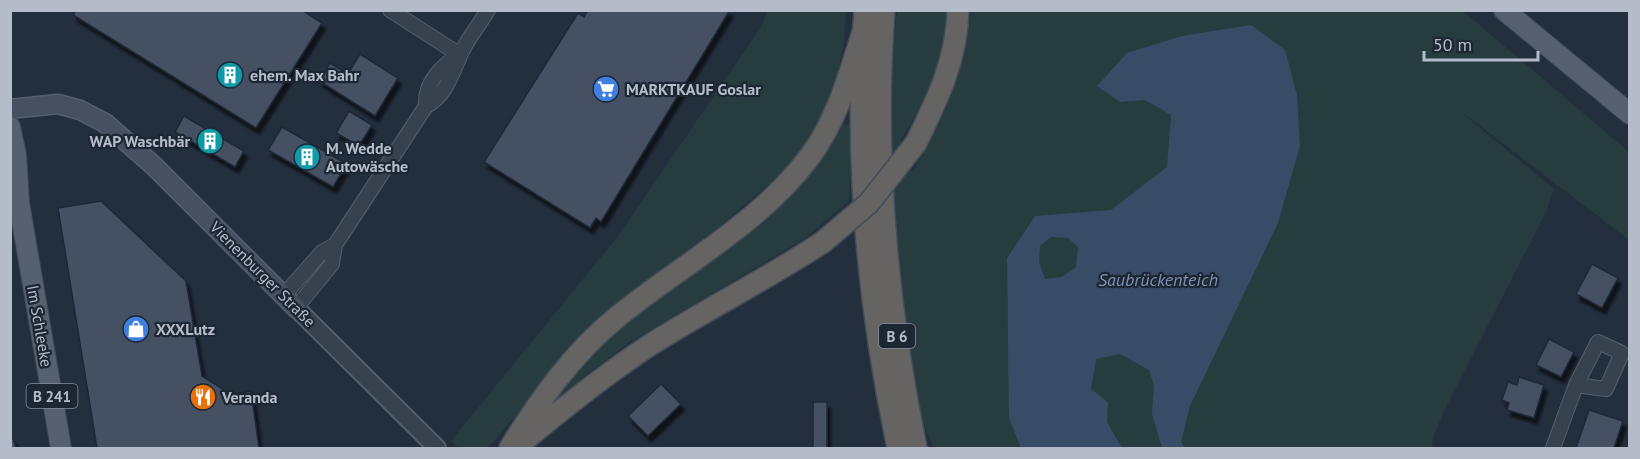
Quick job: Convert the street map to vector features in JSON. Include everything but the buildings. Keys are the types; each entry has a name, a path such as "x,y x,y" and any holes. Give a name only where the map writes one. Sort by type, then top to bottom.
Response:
{"highway":[{"name":"B 6","path":"884,10 881,71 884,223 891,295 916,448"},
{"path":"514,448 605,375 823,242 870,202 916,143 950,68 956,43 958,10"},
{"name":"B 6","path":"864,20 863,161 867,230 873,298 898,448"},
{"path":"510,448 541,400 573,359 598,335 672,275 738,228 780,191 812,154 840,100 864,20"}],"main road":[{"path":"1504,10 1629,114"},
{"name":"Vienenburger Straße","path":"10,109 58,104 80,110 105,123 154,166 290,301"},
{"path":"10,117 80,110"},
{"name":"Im Schleeke","path":"10,127 16,155 19,203 61,448"},
{"name":"Im Schleeke","path":"10,180 19,203"}],"street":[{"path":"390,10 460,55"},
{"path":"290,301 322,252 335,245 426,106 436,101 455,70 460,55 488,10"},
{"name":"Vienenburger Straße","path":"290,301 437,448"},
{"path":"1553,448 1576,385"}],"green space":[{"path":"768,11 846,11 844,45 833,92 816,131 783,172 721,225 608,309 488,448 459,448 451,441 618,236 761,27"},
{"path":"897,11 949,11 941,66 926,99 901,139 912,172 934,134 952,94 964,54 971,11 1463,11 1629,152 1629,240 1454,106 1554,189 1546,212 1444,411 1433,438 1432,448 934,448 920,417 905,323 893,197 893,50"},
{"path":"841,123 852,126 849,201 804,239 630,342 587,374 543,415 571,371 649,300 765,222 794,193 826,151"}],"water":[{"name":"Saubrückenteich","path":"1251,25 1285,50 1297,95 1300,146 1278,223 1190,406 1181,442 1185,448 1162,448 1152,414 1154,385 1149,370 1120,354 1096,359 1091,389 1108,402 1107,422 1122,448 1021,448 1009,418 1007,258 1035,216 1111,210 1167,167 1171,115 1145,100 1120,102 1097,86 1127,53 1182,36","holes":["1051,237 1068,238 1078,247 1076,267 1062,277 1045,279 1039,262 1040,246"]}],"place":[{"name":"ehem. Max Bahr","path":"230,75"},
{"name":"MARKTKAUF Goslar","path":"606,89"},
{"name":"WAP Waschbär","path":"210,141"},
{"name":"M. Wedde Autowäsche","path":"307,157"},
{"name":"XXXLutz","path":"136,329"},
{"name":"Veranda","path":"203,397"}]}
